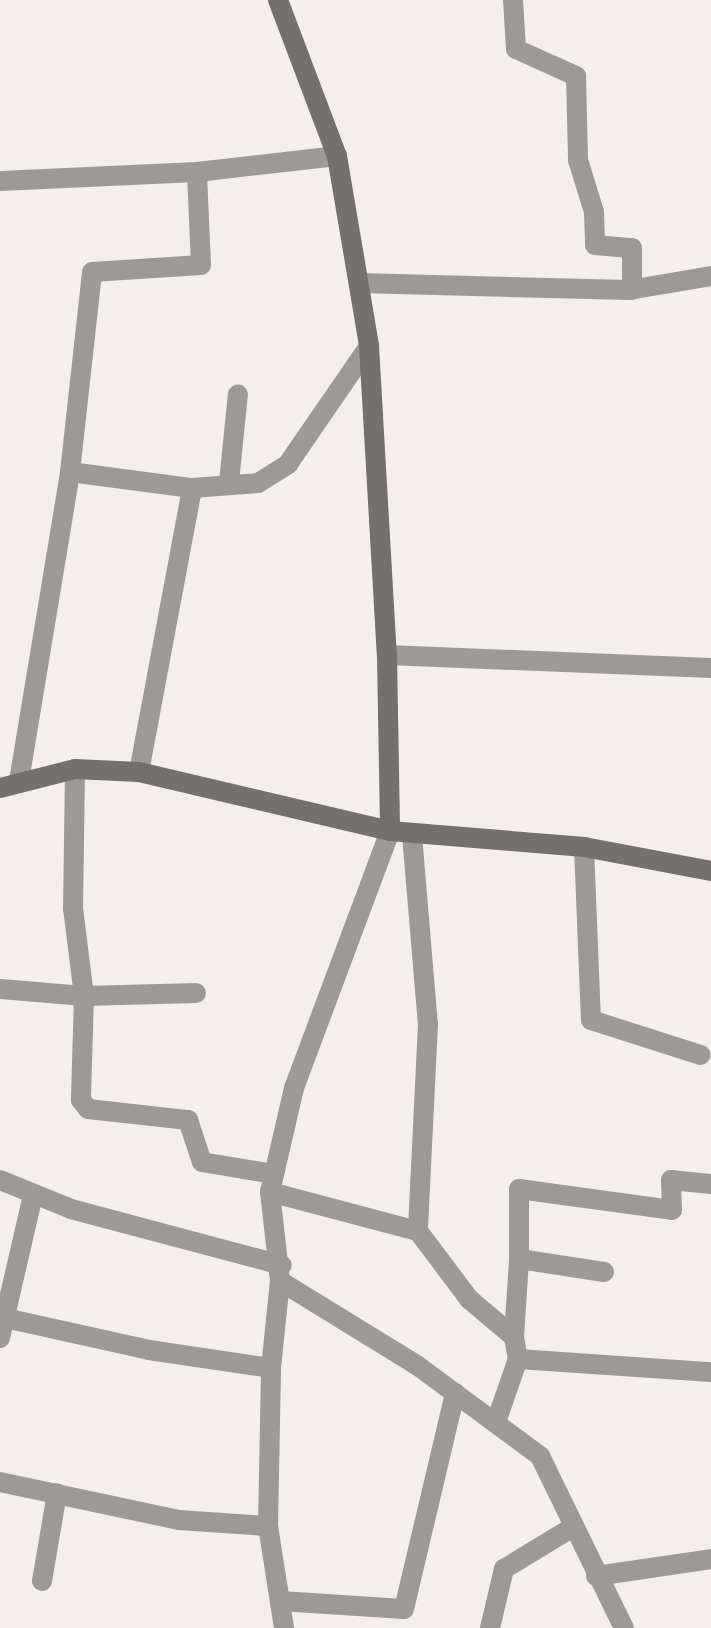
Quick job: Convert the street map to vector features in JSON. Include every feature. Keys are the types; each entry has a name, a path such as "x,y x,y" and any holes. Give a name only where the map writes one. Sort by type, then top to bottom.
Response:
{"street":[{"path":"278,0 337,156 369,346 387,655 390,831 294,1088 272,1183 281,1273 271,1368 268,1526 284,1628"},
{"path":"513,0 516,49 576,76 578,160 594,212 595,245 632,248 632,290"},
{"path":"0,181 197,172 337,156"},
{"path":"197,172 201,265 92,272 70,472 10,785 75,769 139,772 412,835 584,847 711,871"},
{"path":"359,283 632,290 711,276"},
{"path":"70,472 192,488 229,482 258,483 288,464 369,346"},
{"path":"229,482 238,394"},
{"path":"139,772 192,488"},
{"path":"387,655 711,668"},
{"path":"75,769 73,908 84,996 81,1100 88,1109 188,1120 202,1162 418,1231 469,1299 514,1337"},
{"path":"412,835 428,1024 418,1231"},
{"path":"584,847 591,1020 701,1055"},
{"path":"0,989 84,996 196,993"},
{"path":"0,1180 33,1195 281,1273 496,1422 540,1456 624,1628"},
{"path":"496,1422 518,1359 514,1337 519,1189 672,1210 671,1180 711,1184"},
{"path":"33,1195 3,1328 271,1368"},
{"path":"519,1259 604,1272"},
{"path":"518,1359 711,1372"},
{"path":"280,1601 404,1609 455,1393"},
{"path":"0,1482 179,1520 268,1526"},
{"path":"42,1581 57,1493"},
{"path":"490,1628 504,1569 573,1527"},
{"path":"596,1576 711,1559"}]}
